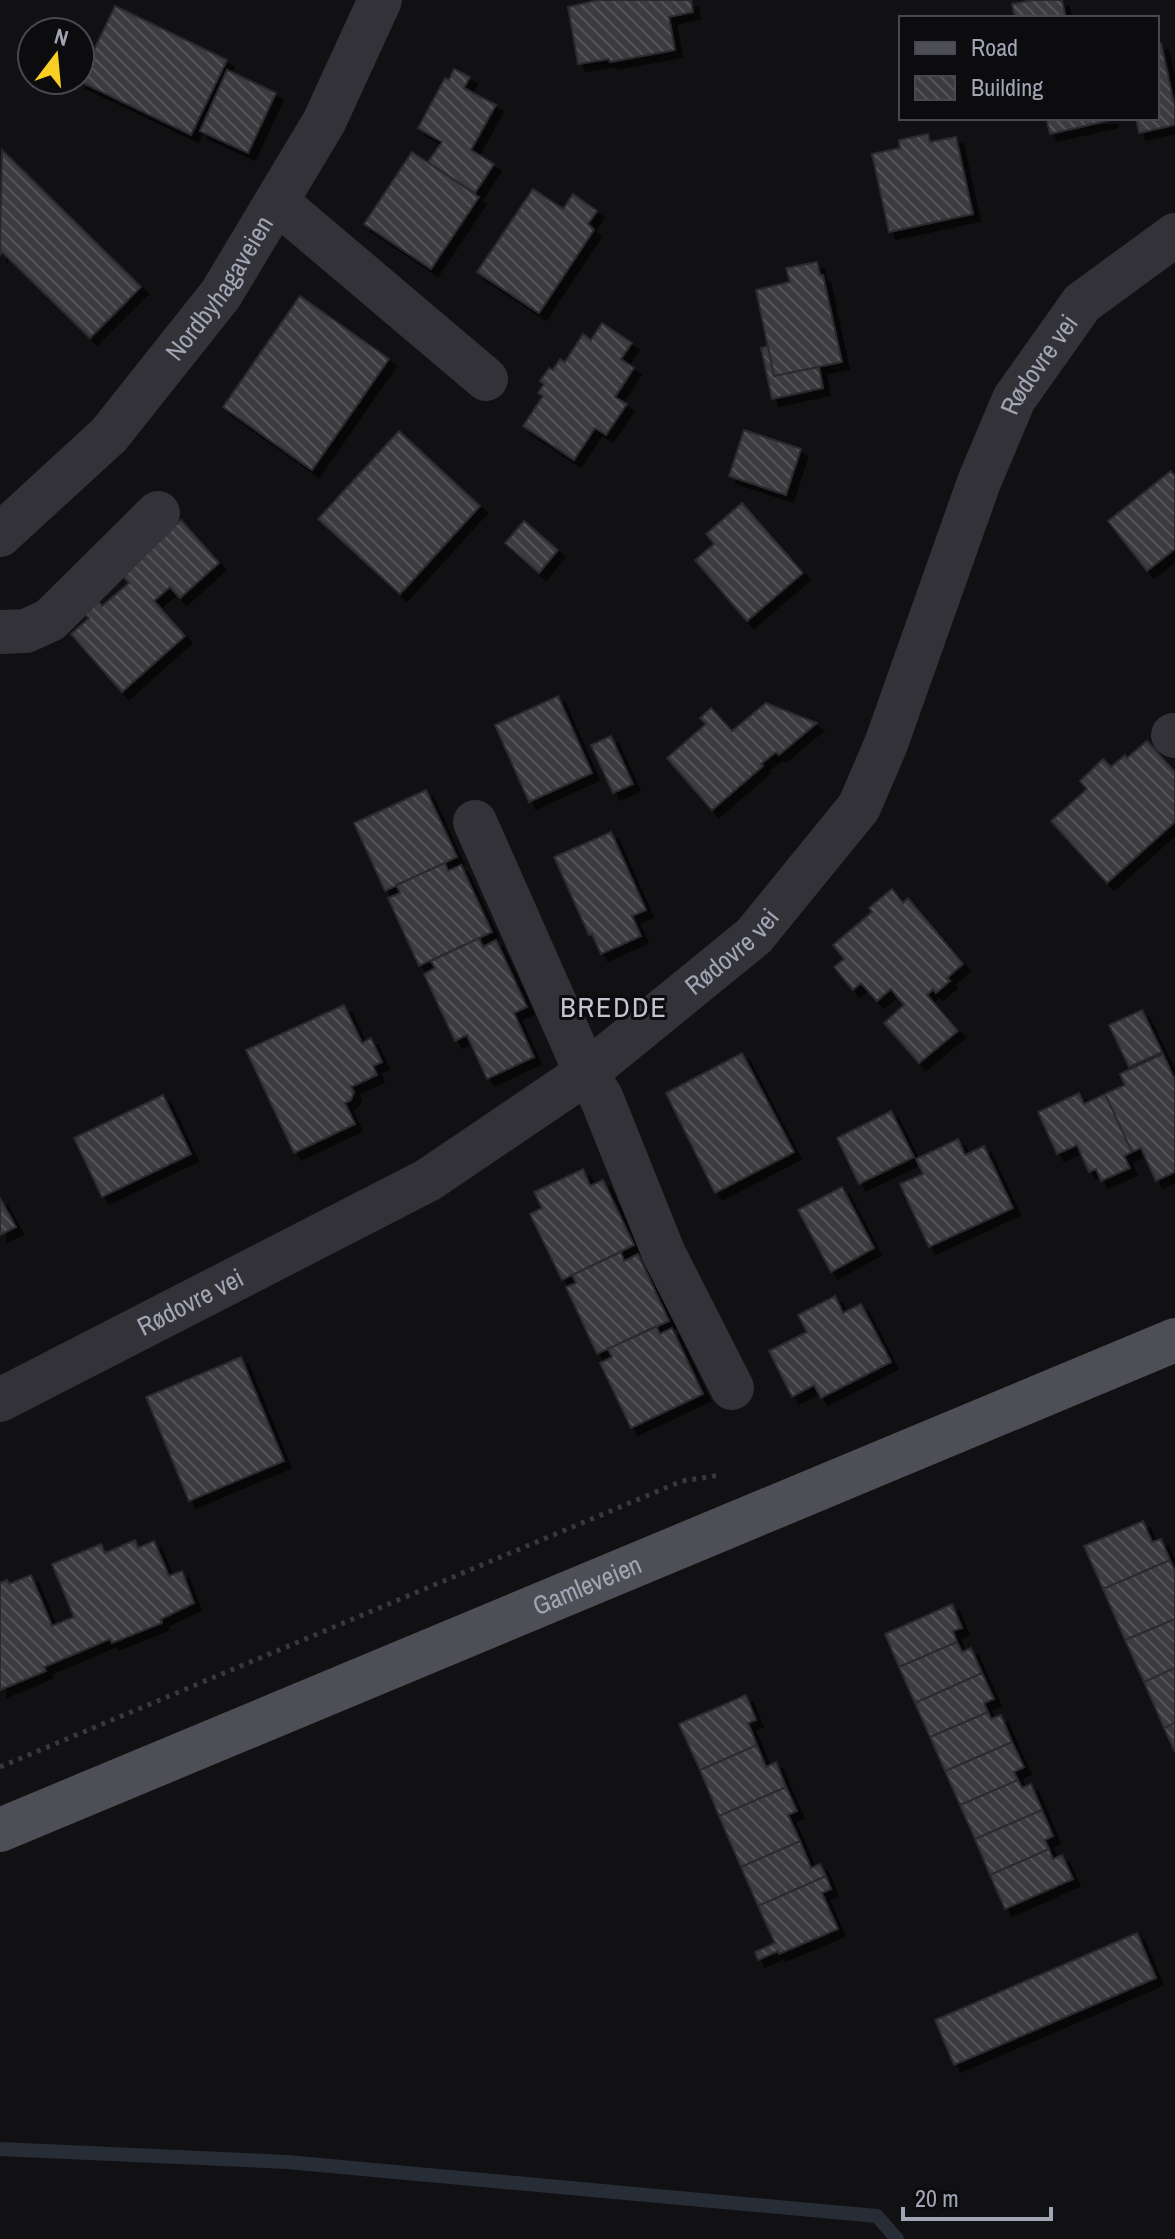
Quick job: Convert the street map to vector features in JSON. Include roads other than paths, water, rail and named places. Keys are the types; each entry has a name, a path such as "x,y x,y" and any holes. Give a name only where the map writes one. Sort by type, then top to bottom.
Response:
{"main road":[{"name":"Gamleveien","path":"0,1830 1175,1340"}],"street":[{"name":"Nordbyhagaveien","path":"0,535 109,435 221,294 324,122 380,0"},
{"path":"277,202 486,379"},
{"name":"Rødovre vei","path":"0,1400 428,1180 586,1073 754,936 859,807 886,744 979,482 1014,399 1082,303 1175,235"},
{"path":"0,632 26,631 50,620 158,513"},
{"path":"475,822 586,1073 601,1097 664,1254 732,1388"}],"waterway":[{"path":"0,2149 287,2162 877,2216 897,2239"}],"district":[{"name":"BREDDE","path":"614,1007"}]}
